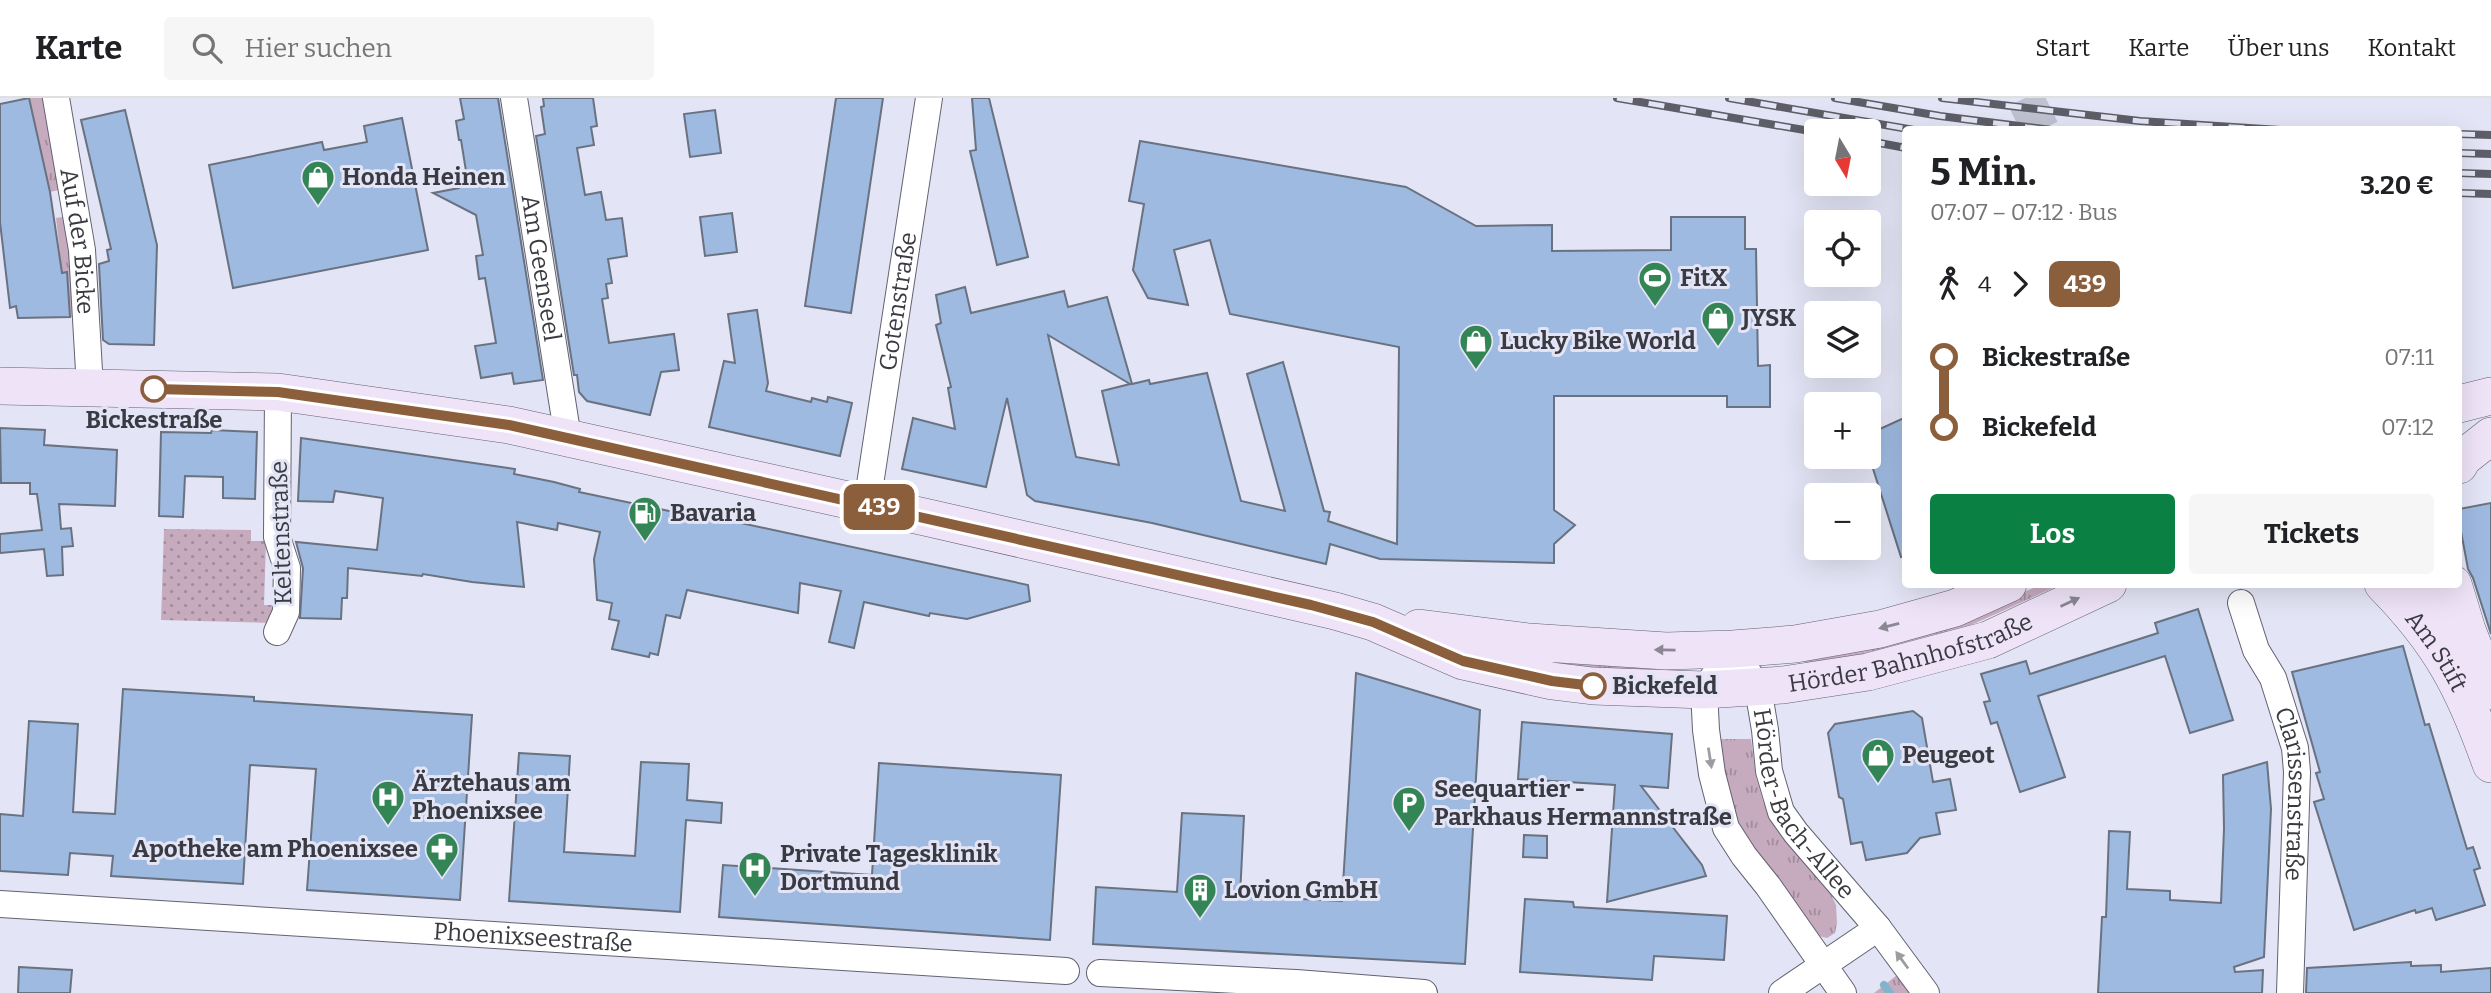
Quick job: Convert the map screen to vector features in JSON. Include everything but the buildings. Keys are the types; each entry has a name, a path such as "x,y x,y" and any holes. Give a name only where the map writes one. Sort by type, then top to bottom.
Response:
{"main road":[{"path":"0,386 278,392 509,425 1264,594 1373,622"},
{"path":"2462,403 2491,396"},
{"path":"2462,440 2491,434"},
{"path":"2462,460 2491,434"},
{"name":"Hörder Bahnhofstraße","path":"1373,622 1529,642 1666,651 1733,649 1795,644 1880,629 1955,608 1999,588"},
{"name":"Hörder Bahnhofstraße","path":"1373,622 1463,661 1552,681 1593,686 1704,691 1758,688 1868,672 1988,640 2099,588"},
{"name":"Am Stift","path":"2387,588 2418,622 2449,666 2474,715 2491,764"},
{"name":"Am Stift","path":"2424,588 2467,630"},
{"name":"Am Stift","path":"2454,588 2491,691"}],"street":[{"name":"Auf der Bicke","path":"56,98 82,250 90,388"},
{"name":"Am Geenseel","path":"514,98 568,438"},
{"name":"Gotenstraße","path":"867,504 929,98"},
{"name":"Keltenstraße","path":"277,632 286,612 287,568 277,537 278,392"},
{"name":"Clarissenstraße","path":"2241,603 2256,650 2273,678 2295,748 2297,772 2290,993"},
{"name":"Hörder-Bach-Allee","path":"1733,649 1758,688 1769,771 1782,812 1796,833 1878,928 1926,993"},
{"path":"1733,649 1704,691 1712,774 1726,828 1843,993"},
{"name":"Phoenixseestraße","path":"0,904 1066,971"},
{"path":"1782,993 1878,928"},
{"path":"1100,973 1424,993"}],"green space":[{"path":"29,98 46,98 63,189 50,192"},
{"path":"68,216 79,317 67,317 56,218"},
{"path":"164,529 251,530 251,541 266,541 264,605 272,605 272,623 161,620"},
{"path":"2034,588 2053,588 1969,626 1806,671 1805,658"},
{"path":"1559,657 1657,660 1657,670 1625,671 1562,664 1558,663"},
{"path":"1718,739 1751,739 1756,777 1763,801 1779,827 1828,888 1836,905 1835,933 1827,938 1815,935 1800,918 1728,808"},
{"path":"1901,972 1916,993 1874,993"}],"waterway":[{"path":"1884,985 1890,993"}],"tunnel":[{"path":"2025,98 2039,126"}],"railway":[{"path":"1617,98 1804,130"},
{"path":"1729,98 1902,128"},
{"path":"1835,98 2019,126"},
{"path":"1942,98 2140,121 2218,126"},
{"path":"2462,134 2491,135"},
{"path":"1881,143 1902,147"},
{"path":"2462,153 2491,154"},
{"path":"2462,173 2491,174"},
{"path":"2462,193 2491,194"}],"bus line":[{"name":"439","path":"154,389 278,392 509,425 1311,605 1373,622 1463,661 1552,681 1593,686"}],"place":[{"name":"Honda Heinen","path":"318,207"},
{"name":"FitX","path":"1655,308"},
{"name":"JYSK","path":"1718,348"},
{"name":"Lucky Bike World","path":"1476,371"},
{"name":"Bickestraße","path":"154,389"},
{"name":"Bavaria","path":"645,543"},
{"name":"Bickefeld","path":"1593,686"},
{"name":"Peugeot","path":"1878,785"},
{"name":"Ärztehaus am Phoenixsee","path":"388,827"},
{"name":"Seequartier - Parkhaus Hermannstraße","path":"1409,833"},
{"name":"Apotheke am Phoenixsee","path":"442,879"},
{"name":"Private Tagesklinik Dortmund","path":"755,898"},
{"name":"Lovion GmbH","path":"1200,920"}]}
